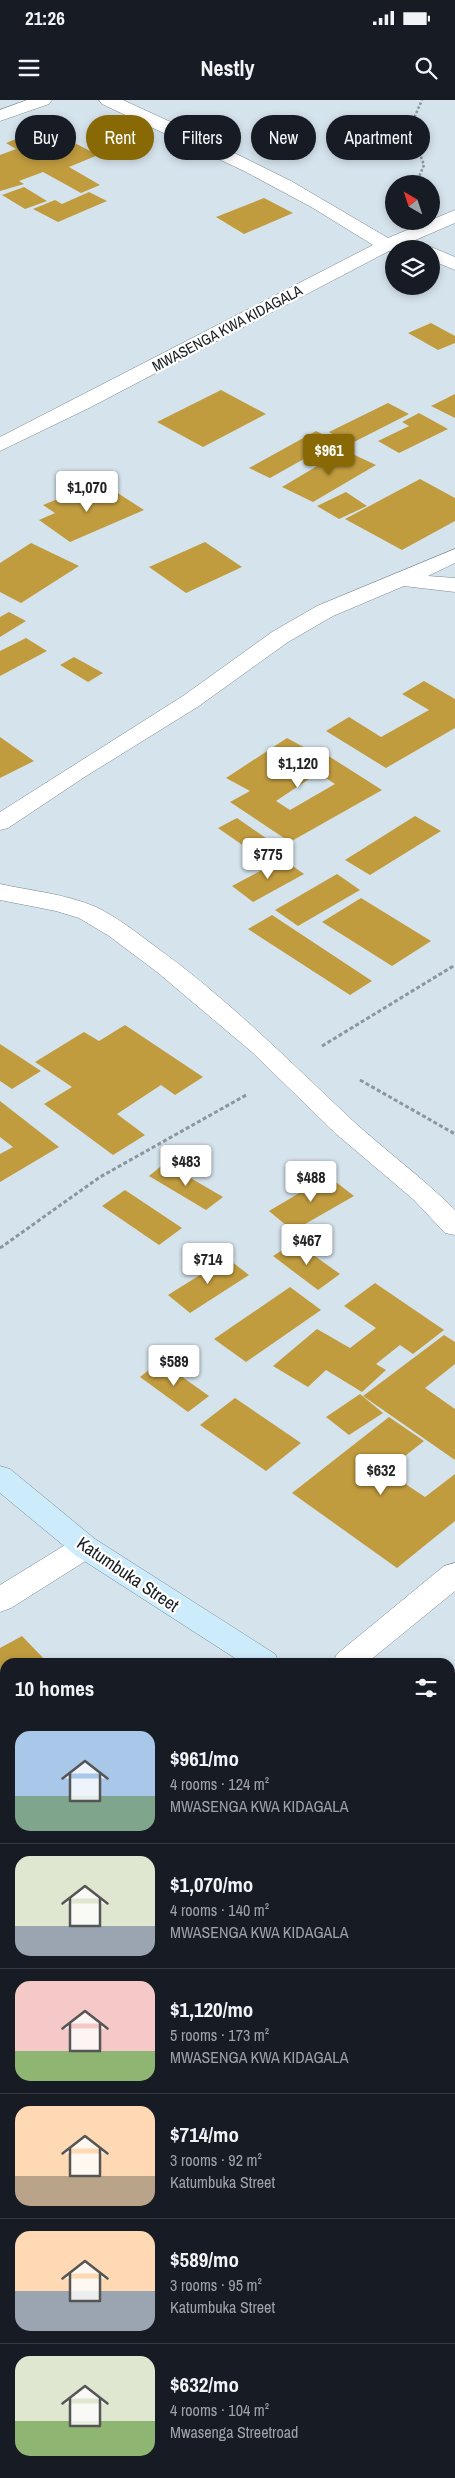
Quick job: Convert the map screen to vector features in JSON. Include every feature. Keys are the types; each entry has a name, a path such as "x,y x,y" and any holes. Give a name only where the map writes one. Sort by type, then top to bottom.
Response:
{"main road":[{"name":"Katumbuka Street","path":"0,1477 85,1547 258,1658"}],"street":[{"path":"0,116 43,100"},
{"path":"108,100 190,136 298,192 385,244"},
{"name":"MWASENGA KWA KIDAGALA","path":"398,240 455,216"},
{"name":"MWASENGA KWA KIDAGALA","path":"0,445 385,246"},
{"path":"440,257 455,264"},
{"path":"0,824 75,773 191,701 280,637 325,610 403,580 455,555"},
{"path":"403,580 455,585"},
{"path":"0,892 61,904 88,914 118,931 166,966 262,1048 344,1126 423,1194 455,1226"},
{"path":"0,1600 85,1547"},
{"path":"353,1658 455,1574"}],"path":[{"path":"420,175 424,167 424,161 410,127 422,100"},
{"path":"317,1049 455,966"},
{"path":"0,1248 100,1178 287,1072"}],"building":[{"path":"15,139 15,148 6,143"},
{"path":"76,144 86,149 86,160 69,167 100,185 81,193 43,172 19,181 24,184 0,191 0,155 15,149 15,160 76,160"},
{"path":"24,187 47,201 25,209 2,195"},
{"path":"89,192 107,201 58,222 33,209 55,200 62,204"},
{"path":"264,198 293,213 244,234 216,217"},
{"path":"431,323 455,336 455,343 438,350 408,333"},
{"path":"221,390 266,414 203,447 157,422"},
{"path":"455,394 455,418 431,406"},
{"path":"388,403 409,414 350,444 329,432"},
{"path":"419,413 448,429 399,453 378,441 409,426 402,422"},
{"path":"316,431 336,441 270,478 249,468"},
{"path":"344,450 376,465 313,502 282,487"},
{"path":"420,479 455,498 455,521 402,550 345,519"},
{"path":"87,487 99,496 113,490 144,510 70,542 39,520 55,513 43,505"},
{"path":"346,492 367,506 339,519 317,506"},
{"path":"205,542 242,567 186,593 149,567"},
{"path":"31,543 79,566 21,603 0,592 0,563"},
{"path":"9,612 26,621 0,637 0,617"},
{"path":"26,638 47,651 0,676 0,651"},
{"path":"74,657 103,673 88,682 60,665"},
{"path":"424,681 455,699 455,728 386,768 326,731 349,717 381,737 429,710 402,694"},
{"path":"0,737 34,761 0,778"},
{"path":"287,738 322,757 327,755 382,790 290,842 230,802 250,791 226,778","holes":["318,773 335,784 290,810 276,801"]},
{"path":"415,816 441,831 370,875 345,860"},
{"path":"237,818 283,850 264,860 218,828"},
{"path":"283,859 304,874 253,902 232,886"},
{"path":"337,874 360,890 298,926 275,910"},
{"path":"361,898 431,941 392,966 322,922"},
{"path":"272,915 372,981 350,995 248,929"},
{"path":"125,1025 203,1077 175,1095 161,1085 117,1114 145,1135 113,1155 44,1104 72,1087 35,1062 84,1032 99,1041"},
{"path":"0,1044 41,1071 12,1089 0,1081"},
{"path":"0,1101 59,1147 0,1182 0,1154 13,1147 0,1137"},
{"path":"165,1163 223,1197 206,1210 149,1176"},
{"path":"328,1176 354,1196 293,1231 269,1211"},
{"path":"125,1190 182,1228 159,1245 102,1206"},
{"path":"295,1242 340,1274 318,1290 273,1256"},
{"path":"227,1258 249,1275 190,1313 168,1295"},
{"path":"375,1283 444,1330 413,1354 400,1345 376,1364 386,1370 362,1392 326,1370 308,1387 273,1366 317,1329 350,1348 376,1328 344,1306"},
{"path":"290,1287 321,1310 246,1362 214,1339"},
{"path":"444,1335 455,1342 455,1364 425,1388 455,1409 455,1460 363,1396"},
{"path":"160,1361 209,1396 188,1412 140,1377"},
{"path":"360,1394 383,1413 349,1435 326,1417"},
{"path":"235,1398 301,1443 266,1471 200,1425"},
{"path":"389,1417 424,1441 386,1471 425,1497 455,1474 455,1521 397,1568 292,1493"},
{"path":"22,1636 43,1658 0,1658 0,1648"}]}
